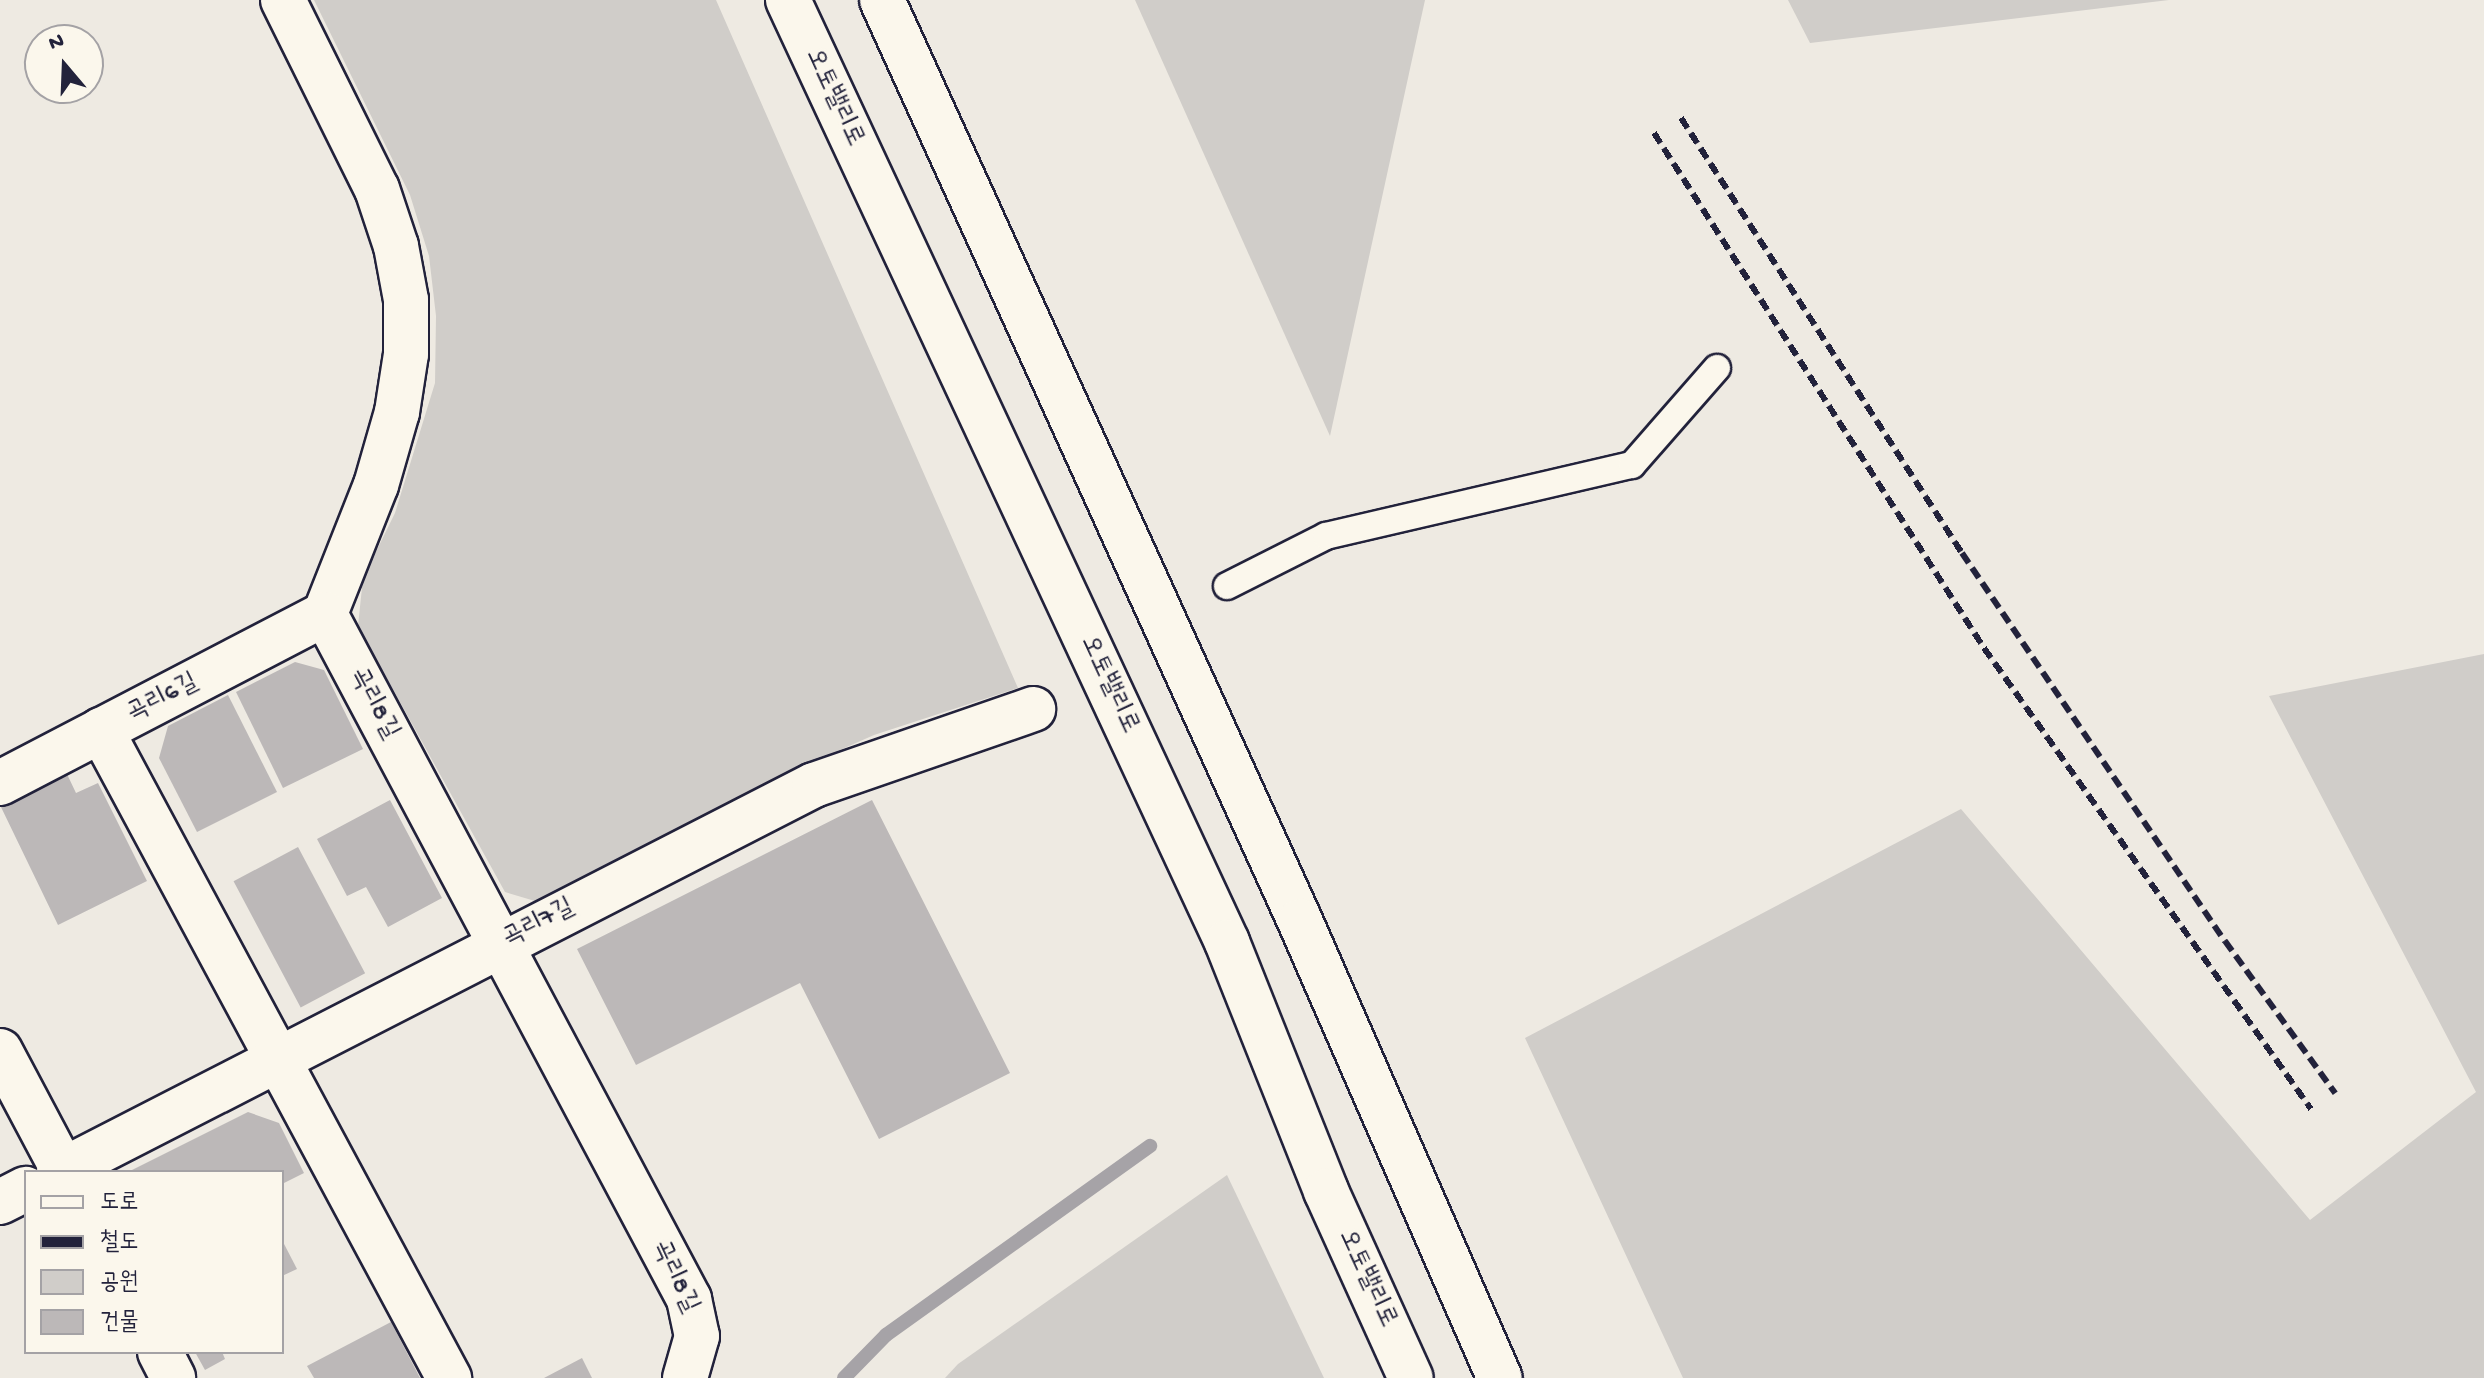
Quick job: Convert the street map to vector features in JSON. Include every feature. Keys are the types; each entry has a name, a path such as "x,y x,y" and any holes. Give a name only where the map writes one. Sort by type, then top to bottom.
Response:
{"main road":[{"path":"283,0 377,189 396,246 406,300 406,354 397,412 376,485 325,614"},
{"name":"오토밸리로","path":"788,0 1227,942 1326,1191 1411,1378"},
{"path":"882,0 1300,921 1395,1149 1500,1378"},
{"name":"곡리6길","path":"0,783 325,614"},
{"name":"곡리8길","path":"325,614 689,1299 697,1336 685,1378"},
{"name":"곡리7길","path":"64,1170 814,785 1033,709"},
{"path":"101,730 449,1378"},
{"path":"0,1051 50,1170"},
{"name":"곡리7길","path":"0,1202 24,1190"},
{"path":"161,1354 173,1378"}],"lane":[{"path":"1227,586 1326,536 1632,465 1717,368"}],"green space":[{"path":"314,0 716,0 1018,688 874,735 806,765 545,904 505,892 358,626 363,578 395,513 435,383 436,316 429,256 410,195"},
{"path":"1135,0 1425,0 1330,436"},
{"path":"1788,0 2169,0 1810,43"},
{"path":"2484,654 2484,1378 1683,1378 1525,1038 1961,809 2310,1220 2476,1092 2269,696"},
{"path":"1227,1175 1324,1378 945,1378 958,1364"}],"building":[{"path":"295,662 324,670 363,749 283,788 236,692"},
{"path":"228,695 277,792 197,832 159,758 168,726"},
{"path":"66,772 76,793 98,783 147,881 58,925 0,805"},
{"path":"390,800 442,898 388,927 366,887 347,896 317,839"},
{"path":"872,800 1010,1073 879,1139 800,983 636,1065 577,949"},
{"path":"298,847 365,973 301,1008 234,881"},
{"path":"248,1112 279,1123 304,1173 284,1183 284,1170 132,1170"},
{"path":"284,1244 297,1269 284,1275"},
{"path":"391,1322 420,1378 314,1378 307,1366"},
{"path":"196,1354 223,1354 225,1359 205,1370"},
{"path":"582,1358 592,1378 544,1378"}],"waterway":[{"path":"844,1378 886,1335 1150,1146"}],"railway":[{"path":"1681,118 1962,553 2225,941 2335,1093"},
{"path":"1654,133 1984,648 2311,1109"}]}
